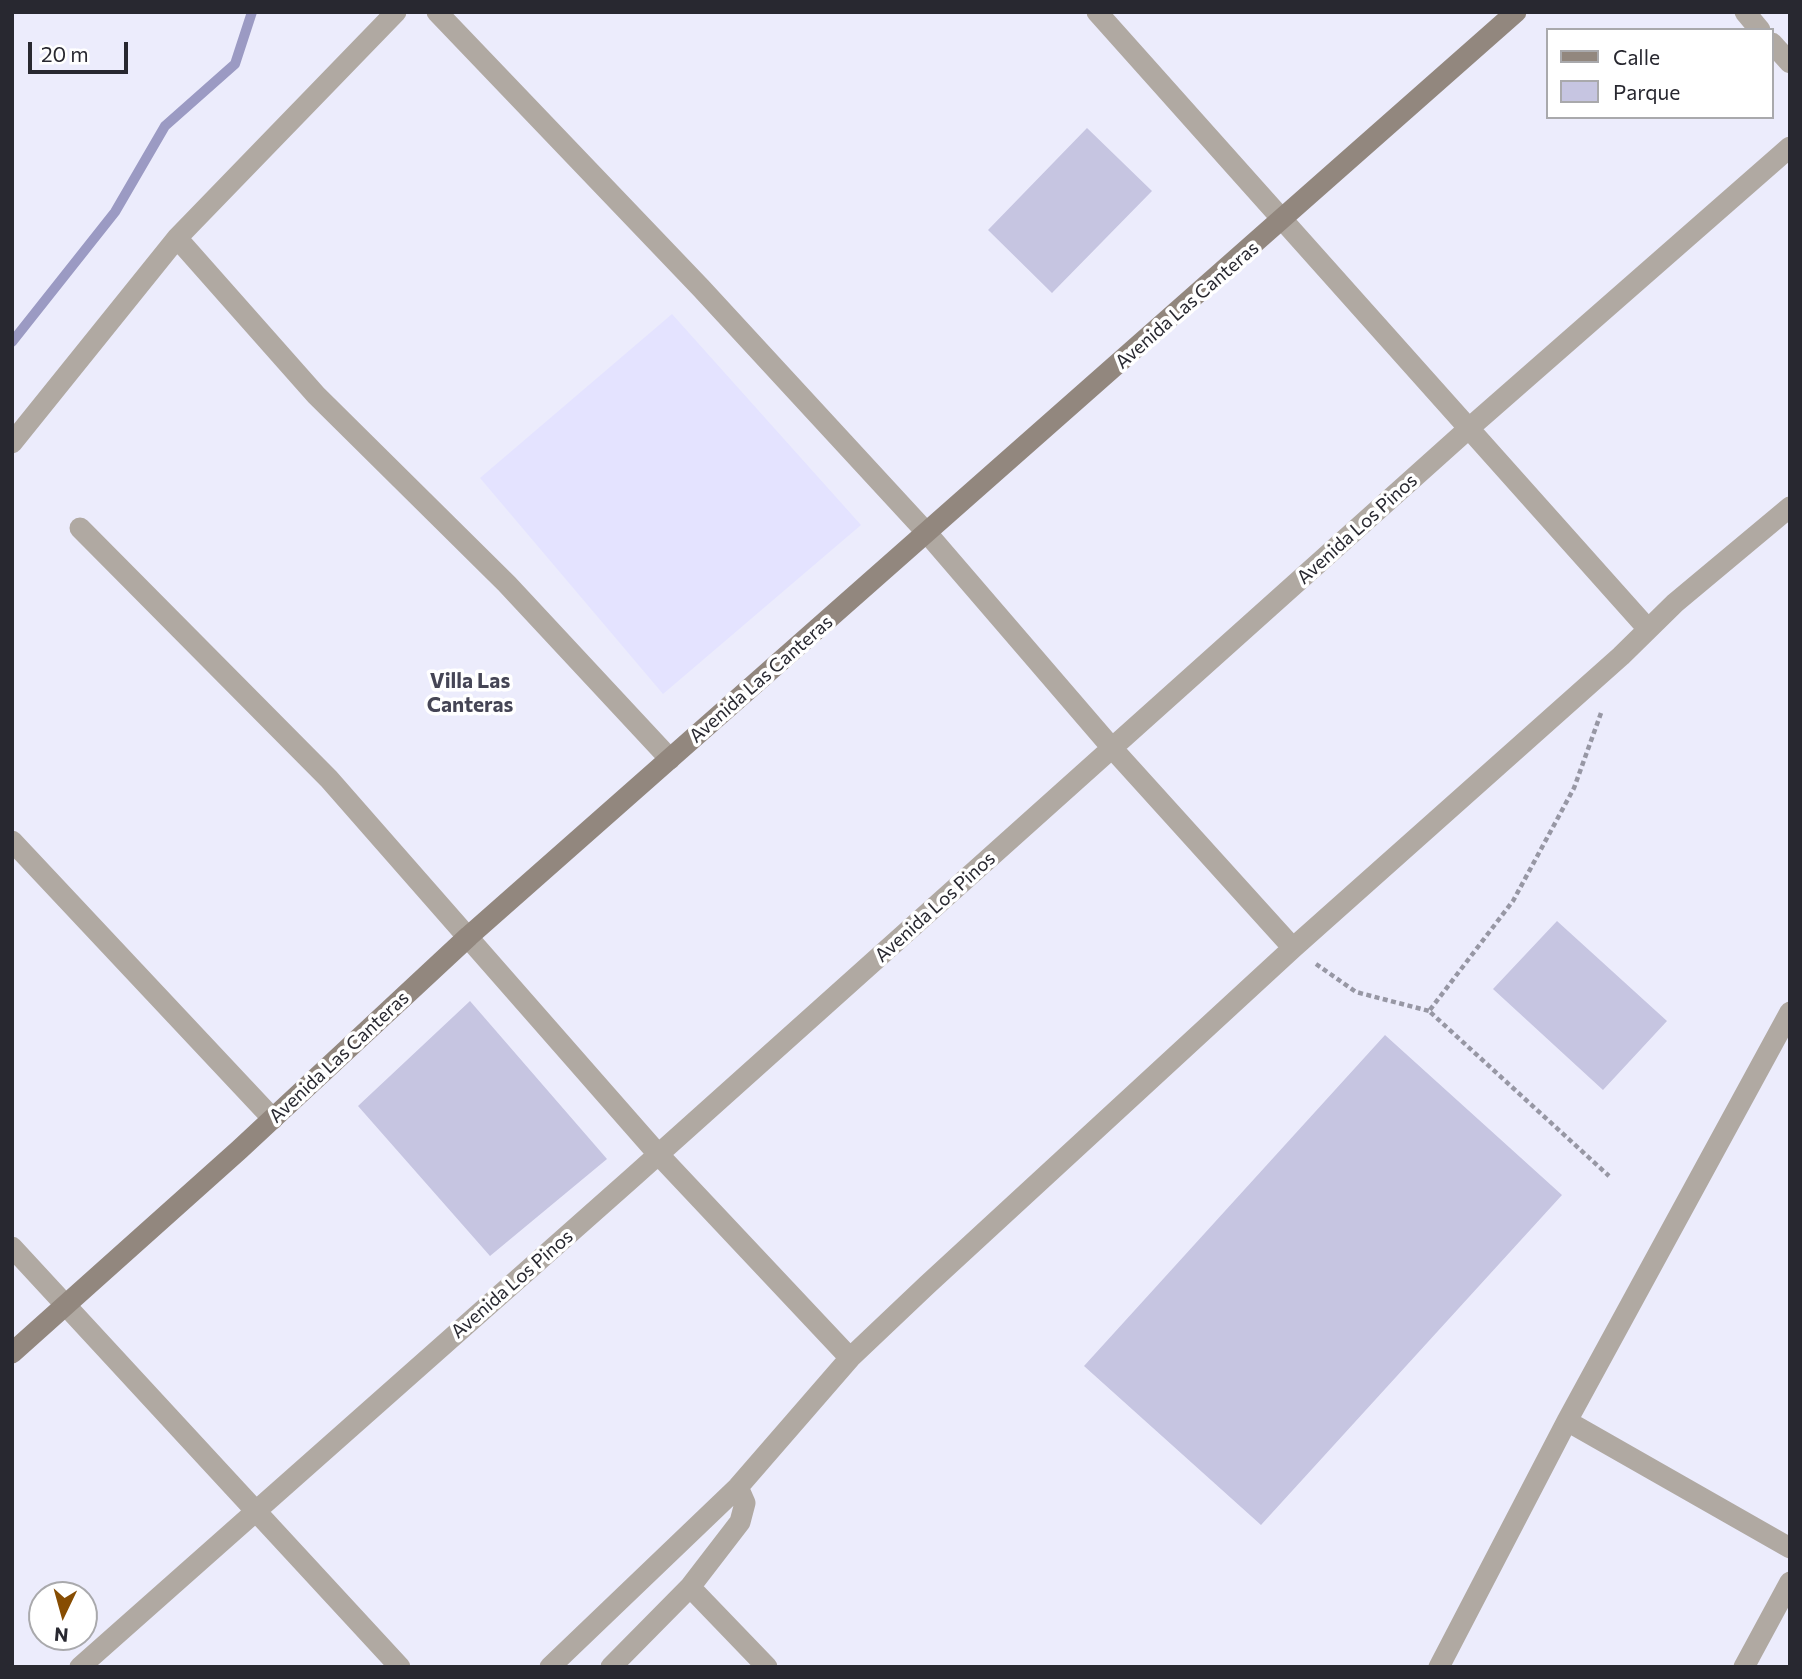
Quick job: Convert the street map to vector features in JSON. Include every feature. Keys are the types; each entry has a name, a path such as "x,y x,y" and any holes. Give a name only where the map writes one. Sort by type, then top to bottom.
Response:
{"street":[{"path":"12,443 177,238 396,12"},
{"path":"437,12 701,288 927,534 1112,748 1293,948"},
{"path":"1097,12 1281,222 1648,629"},
{"name":"Avenida Las Canteras","path":"12,1353 273,1119 469,936 1516,12"},
{"path":"1745,12 1758,28"},
{"path":"1774,45 1790,63"},
{"name":"Avenida Los Pinos","path":"80,1667 1467,430 1790,147"},
{"path":"177,238 316,395 507,584 670,760"},
{"path":"550,1667 738,1487 850,1358 1293,948 1648,629 1790,507"},
{"path":"80,528 329,779 658,1154 850,1358"},
{"path":"12,841 273,1119"},
{"path":"1439,1667 1567,1422 1790,1012"},
{"path":"12,1247 400,1667"},
{"path":"1567,1422 1790,1548"},
{"path":"611,1667 690,1587 740,1522 745,1503 738,1487"},
{"path":"1744,1667 1790,1582"},
{"path":"690,1587 767,1667"}],"path":[{"path":"1429,1011 1513,901 1573,788 1604,704"},
{"path":"1293,948 1356,992 1429,1011 1609,1176"}],"shaded area":[{"path":"672,314 861,525 663,694 480,478"}],"green space":[{"path":"1087,128 1152,191 1052,293 988,230"},
{"path":"1557,921 1667,1021 1603,1090 1493,989"},
{"path":"470,1001 607,1159 490,1256 358,1106"},
{"path":"1385,1035 1562,1195 1261,1525 1084,1366"}],"waterway":[{"path":"12,342 115,212 165,126 235,64 252,12"}],"district":[{"name":"Villa Las Canteras","path":"470,693"}]}
